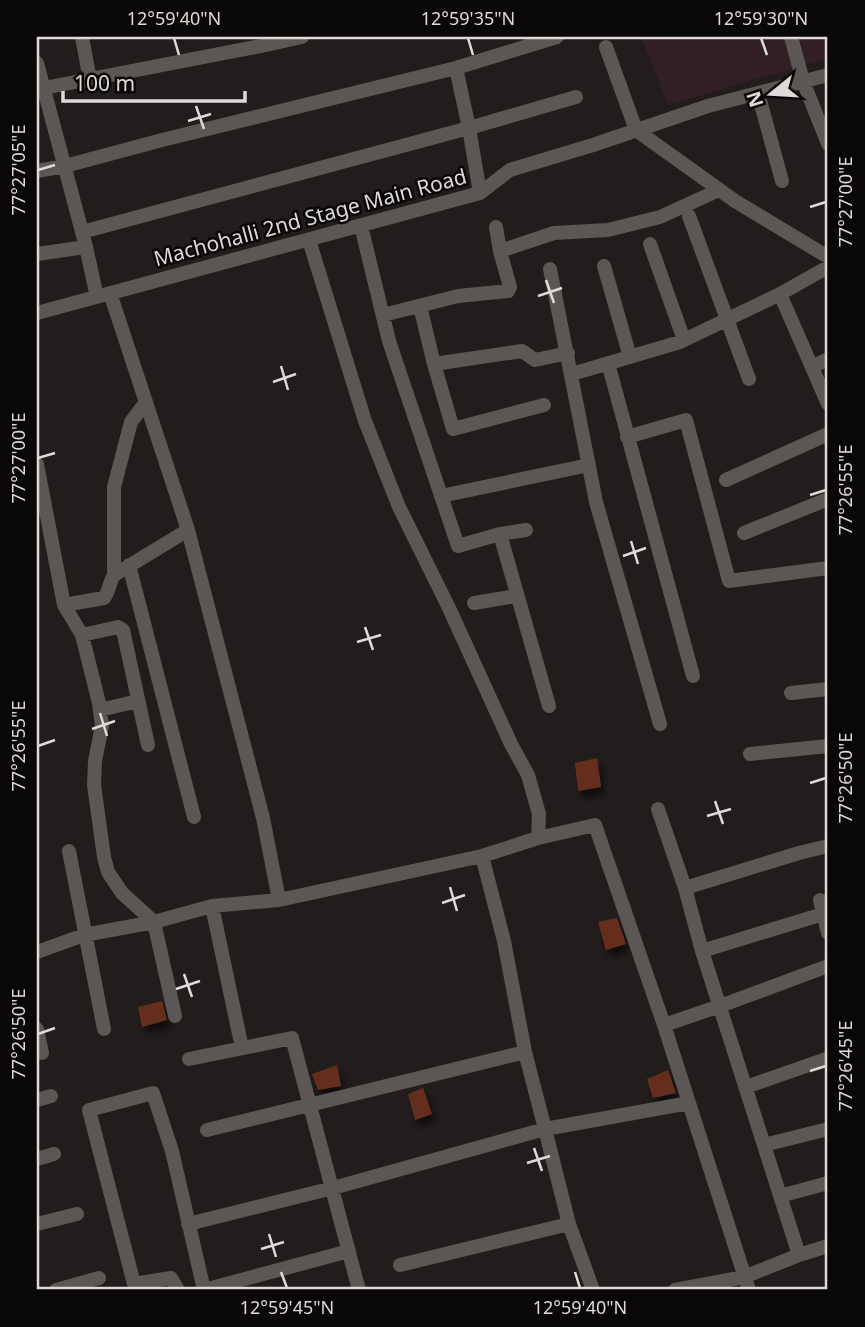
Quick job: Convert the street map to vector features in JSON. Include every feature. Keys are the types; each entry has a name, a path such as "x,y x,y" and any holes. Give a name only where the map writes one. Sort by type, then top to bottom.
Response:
{"street":[{"path":"82,37 90,80"},
{"path":"43,99 90,80 302,37"},
{"path":"37,171 456,68 557,37"},
{"path":"791,37 803,81 828,144"},
{"path":"606,47 636,130 719,190 828,257"},
{"path":"37,63 43,99 65,166 86,247 146,402 187,530 263,818 279,900"},
{"path":"456,68 480,193"},
{"name":"Machohalli 2nd Stage Main Road","path":"37,313 480,193 510,170 708,106 828,75"},
{"path":"758,93 782,181"},
{"path":"82,232 576,97"},
{"path":"500,251 554,233 608,230 660,217 719,190"},
{"path":"689,216 749,379"},
{"path":"360,226 390,341 458,546 526,530"},
{"path":"383,315 458,296 508,291 510,288 496,227"},
{"path":"309,240 365,421 399,507 528,775 539,814 538,838"},
{"path":"650,244 684,340"},
{"path":"37,254 86,247"},
{"path":"604,266 630,357"},
{"path":"572,374 684,340 780,294 828,267"},
{"path":"551,269 601,518 660,724"},
{"path":"780,294 828,404"},
{"path":"419,306 453,429 544,405"},
{"path":"434,364 522,351 535,360 568,353"},
{"path":"812,367 828,359"},
{"path":"608,363 693,676"},
{"path":"114,575 114,487 131,422 146,402"},
{"path":"627,437 686,421 729,581 828,568"},
{"path":"726,480 828,434"},
{"path":"37,464 64,605 82,635 100,709 102,726 95,761 94,785 104,857 108,872 122,893 154,922 175,1016"},
{"path":"441,496 589,465"},
{"path":"744,533 828,499"},
{"path":"64,605 104,598 114,575 187,530"},
{"path":"500,534 549,706"},
{"path":"129,565 194,817"},
{"path":"474,603 516,596"},
{"path":"82,635 118,627 123,630 148,745"},
{"path":"791,693 828,689"},
{"path":"100,709 138,701"},
{"path":"750,754 828,746"},
{"path":"657,809 685,888 702,951 799,1255"},
{"path":"37,952 85,935 154,922 212,906 279,900 482,856 538,838 595,825 664,1025 747,1284"},
{"path":"685,888 828,846"},
{"path":"69,851 104,1029"},
{"path":"482,856 503,941 525,1052 569,1224 593,1290"},
{"path":"212,906 242,1048"},
{"path":"702,951 822,907 828,933"},
{"path":"664,1025 828,966"},
{"path":"37,1030 42,1053"},
{"path":"189,1059 292,1038 359,1290"},
{"path":"207,1130 525,1052"},
{"path":"746,1087 826,1059"},
{"path":"178,1290 171,1278 134,1284 89,1111 153,1093 172,1152 204,1290 349,1251"},
{"path":"37,1100 51,1096"},
{"path":"188,1224 333,1188 545,1129 689,1103"},
{"path":"764,1145 828,1129"},
{"path":"37,1159 54,1154"},
{"path":"780,1196 828,1183"},
{"path":"37,1224 78,1214"},
{"path":"400,1265 569,1224"},
{"path":"675,1290 747,1284 799,1255 828,1246"},
{"path":"56,1290 99,1278"}],"shaded area":[{"path":"641,37 828,37 828,58 668,105"}],"building":[{"path":"597,758 601,787 578,791 575,763"},
{"path":"617,918 626,944 606,950 598,922"},
{"path":"162,1001 167,1020 142,1027 138,1007"},
{"path":"337,1065 341,1086 318,1090 312,1074"},
{"path":"668,1070 676,1093 653,1098 647,1079"},
{"path":"423,1088 432,1114 415,1120 408,1094"}]}
